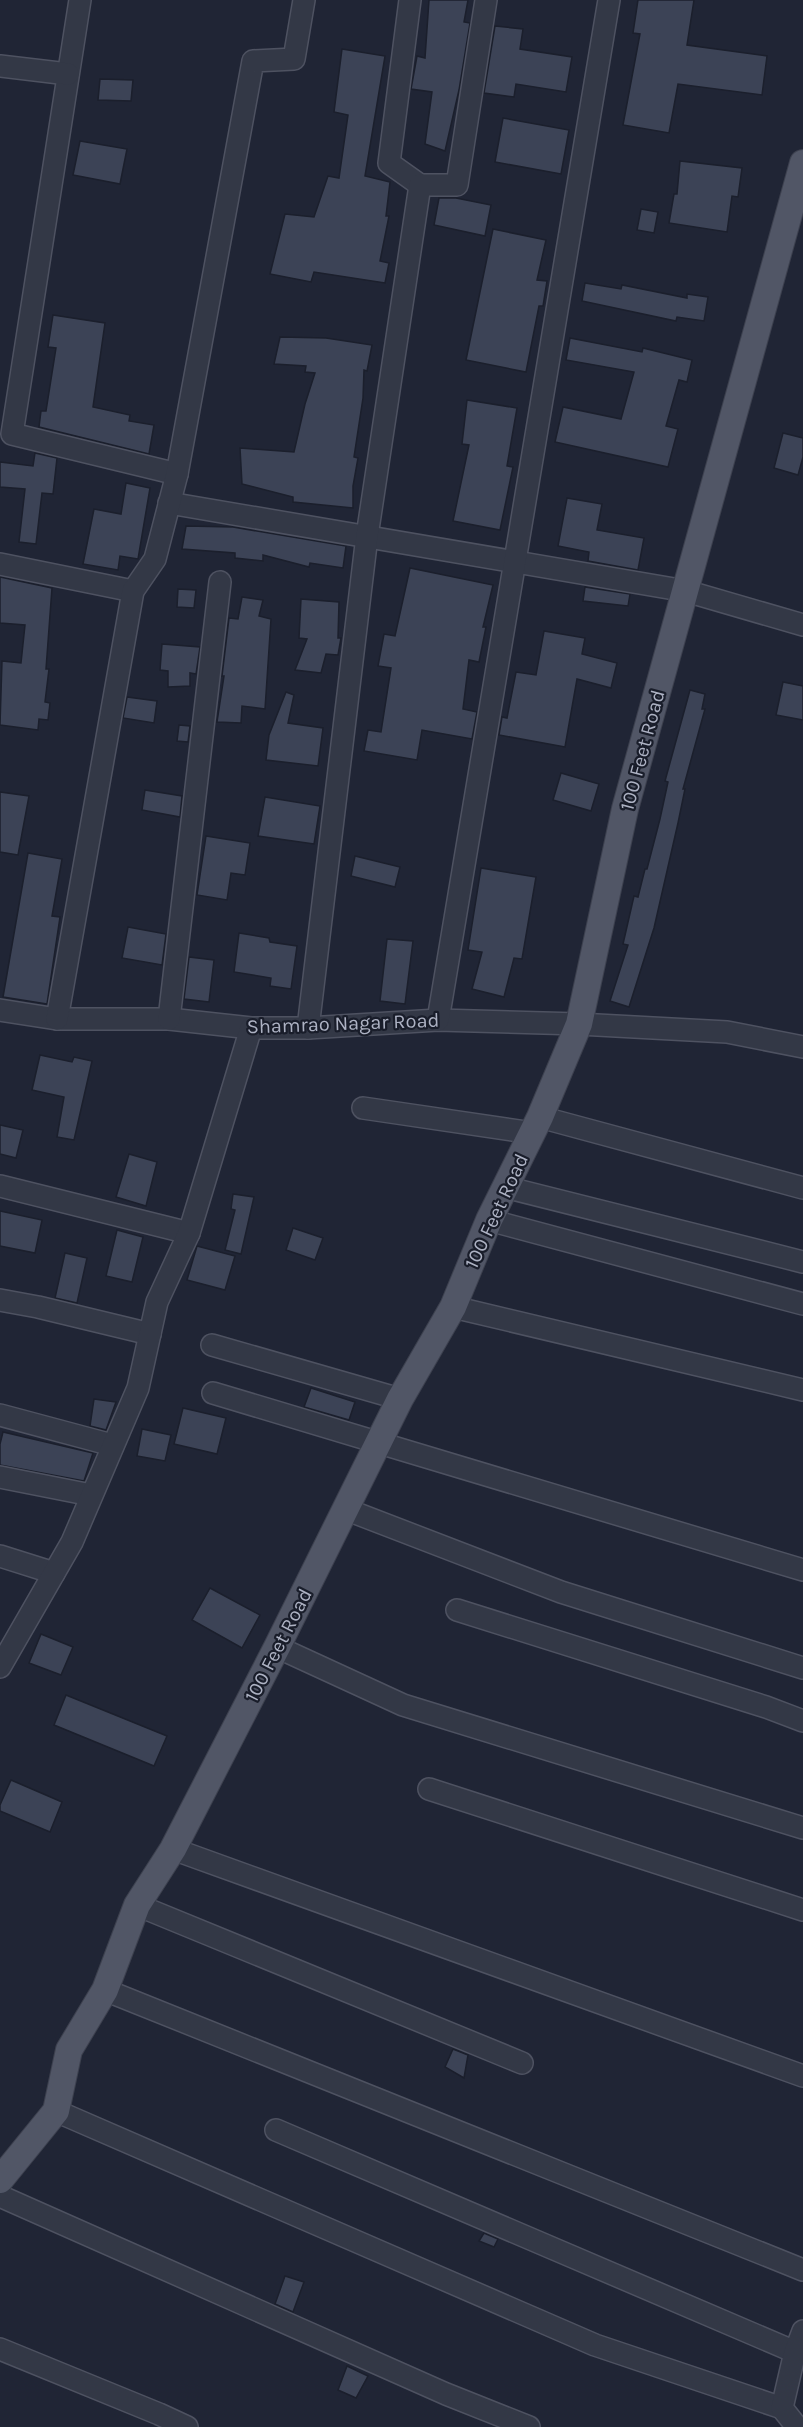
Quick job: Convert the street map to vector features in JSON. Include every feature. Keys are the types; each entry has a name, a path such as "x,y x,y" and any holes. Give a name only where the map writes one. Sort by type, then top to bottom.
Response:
{"main road":[{"name":"100 Feet Road","path":"0,2180 56,2111 69,2050 105,1990 137,1905 173,1849 277,1647 400,1399 453,1307 489,1220 536,1125 579,1024 625,810 803,164"}],"street":[{"path":"80,0 6,434 177,474"},
{"path":"57,1019 133,591 155,559 177,474 253,61 294,59 304,0"},
{"path":"410,0 389,163 420,185 457,185 486,0"},
{"path":"438,1020 609,0"},
{"path":"0,66 68,74"},
{"path":"308,1028 367,536 420,185"},
{"path":"169,503 686,591 803,625"},
{"path":"0,564 133,591"},
{"path":"169,1019 220,582"},
{"name":"Shamrao Nagar Road","path":"0,1010 57,1019 169,1019 251,1028 308,1028 438,1020 579,1024 727,1032 803,1047"},
{"path":"0,1667 72,1542 112,1444 138,1388 157,1302 189,1233 251,1028"},
{"path":"363,1108 536,1125 803,1188"},
{"path":"0,1186 189,1233"},
{"path":"506,1187 803,1262"},
{"path":"489,1220 803,1304"},
{"path":"0,1300 150,1334"},
{"path":"453,1307 803,1390"},
{"path":"212,1345 400,1399"},
{"path":"213,1393 803,1570"},
{"path":"0,1415 112,1444"},
{"path":"0,1477 91,1495"},
{"path":"345,1509 561,1592 803,1668"},
{"path":"0,1556 54,1573"},
{"path":"457,1610 766,1707 803,1721"},
{"path":"277,1647 403,1705 803,1828"},
{"path":"429,1789 803,1910"},
{"path":"173,1849 803,2076"},
{"path":"137,1905 522,2063"},
{"path":"105,1990 803,2270"},
{"path":"56,2111 595,2345 782,2408 797,2427"},
{"path":"276,2130 795,2352"},
{"path":"0,2196 446,2394 529,2427"},
{"path":"782,2408 795,2352 803,2331"},
{"path":"0,2349 187,2427"}],"building":[{"path":"429,0 468,0 464,22 470,23 459,90 445,151 425,144 432,92 411,89 417,56 425,58"},
{"path":"638,0 694,0 687,45 767,56 762,95 678,84 669,133 623,125 640,34 633,33"},
{"path":"495,26 523,29 520,49 572,57 566,92 516,84 514,97 484,93"},
{"path":"342,49 385,56 365,176 390,182 386,216 389,216 380,261 389,263 385,283 314,272 311,282 270,274 285,214 314,217 328,176 339,178 348,115 334,112"},
{"path":"100,79 133,80 131,101 98,100"},
{"path":"503,118 569,130 561,174 495,162"},
{"path":"80,141 127,149 120,184 73,175"},
{"path":"680,161 742,168 738,197 732,196 727,232 669,223 674,194 677,194"},
{"path":"439,198 456,198 491,205 485,236 434,225"},
{"path":"641,209 658,212 654,233 637,230"},
{"path":"493,229 546,240 537,280 547,281 543,306 539,306 526,372 466,360"},
{"path":"585,283 621,289 622,285 687,298 687,294 708,297 704,321 677,317 676,321 582,301"},
{"path":"53,315 105,323 93,407 130,415 129,421 154,425 149,454 39,427 41,411 46,411 56,348 48,347"},
{"path":"280,337 326,338 372,345 367,371 364,370 363,398 354,457 358,458 353,486 353,508 293,502 293,497 242,484 240,448 294,452 315,373 305,372 306,366 274,364"},
{"path":"570,338 642,352 643,348 692,360 687,382 679,380 666,426 678,429 668,467 555,442 563,407 621,419 634,372 566,360"},
{"path":"467,400 517,408 507,466 513,467 500,530 453,521 469,445 462,444"},
{"path":"783,433 803,438 803,457 798,475 774,468"},
{"path":"35,453 57,458 53,494 42,493 36,544 19,542 25,489 0,487 0,462 33,466"},
{"path":"126,483 150,488 138,559 120,556 118,570 83,564 94,509 121,514"},
{"path":"567,498 602,504 597,530 644,538 638,570 588,561 589,552 558,546"},
{"path":"186,526 233,527 346,546 343,568 310,563 309,567 263,555 263,561 235,558 235,553 182,549"},
{"path":"410,568 493,585 483,627 486,627 479,662 469,660 463,709 477,712 472,739 422,730 417,760 364,751 368,730 381,732 391,668 378,666 384,634 395,636"},
{"path":"0,577 52,588 46,669 49,669 45,702 50,703 48,720 39,719 38,730 0,725 2,661 21,663 25,625 0,623"},
{"path":"585,587 630,594 628,606 583,601"},
{"path":"178,589 196,590 194,608 177,607"},
{"path":"242,597 263,600 259,616 271,619 265,709 242,706 241,723 217,722 229,618 238,619"},
{"path":"301,599 339,602 338,638 341,638 338,655 326,654 321,673 295,670 307,639 299,638"},
{"path":"544,631 585,638 582,654 617,663 611,688 577,679 565,747 499,735 502,717 507,718 516,672 536,675"},
{"path":"162,644 200,647 196,674 190,673 190,686 168,687 168,671 160,670"},
{"path":"783,682 803,686 803,720 776,715"},
{"path":"690,690 705,694 702,709 705,709 683,789 685,789 678,823 654,928 629,1007 610,1001 628,945 623,944 634,896 638,897 645,869 647,869 668,782 665,781"},
{"path":"286,692 294,695 288,723 323,728 318,766 266,760 269,735"},
{"path":"127,697 157,701 154,723 123,718"},
{"path":"179,725 190,726 188,742 177,741"},
{"path":"561,773 599,784 591,811 553,800"},
{"path":"145,790 182,796 180,817 142,810"},
{"path":"0,792 29,796 18,855 0,852"},
{"path":"265,797 320,806 314,844 258,836"},
{"path":"206,836 250,843 245,875 231,873 227,900 197,895"},
{"path":"28,853 62,859 52,916 60,917 47,1004 3,997"},
{"path":"355,856 400,867 395,887 351,876"},
{"path":"481,868 536,877 522,959 514,958 504,997 472,989 482,952 468,950"},
{"path":"128,927 166,934 162,965 122,958"},
{"path":"239,933 269,938 270,942 297,946 291,989 270,986 271,978 234,972"},
{"path":"387,939 413,941 405,1004 380,1001"},
{"path":"189,957 214,960 209,1002 184,999"},
{"path":"40,1055 72,1062 74,1057 92,1061 74,1140 57,1137 64,1097 32,1090"},
{"path":"0,1125 23,1130 16,1158 0,1154"},
{"path":"129,1154 157,1162 146,1206 116,1197"},
{"path":"233,1194 254,1197 241,1254 225,1250 235,1210 231,1209"},
{"path":"0,1211 42,1220 35,1253 0,1246"},
{"path":"293,1228 323,1238 315,1260 286,1250"},
{"path":"117,1230 143,1237 132,1282 106,1276"},
{"path":"197,1246 235,1256 225,1290 187,1280"},
{"path":"65,1253 87,1258 77,1303 55,1298"},
{"path":"311,1388 355,1402 349,1420 304,1407"},
{"path":"94,1399 116,1402 106,1430 90,1426"},
{"path":"183,1408 226,1418 217,1454 174,1444"},
{"path":"142,1429 171,1435 165,1461 137,1456"},
{"path":"3,1432 93,1453 84,1481 0,1465 0,1444"},
{"path":"210,1588 260,1615 242,1648 192,1620"},
{"path":"41,1634 73,1647 61,1675 29,1663"},
{"path":"66,1695 167,1736 154,1766 54,1725"},
{"path":"11,1780 62,1802 50,1832 0,1811 0,1805"},
{"path":"453,2049 468,2055 464,2078 445,2067"},
{"path":"484,2233 498,2239 494,2247 479,2241"},
{"path":"285,2276 304,2282 293,2312 275,2304"},
{"path":"347,2366 368,2376 356,2398 338,2390"}]}
